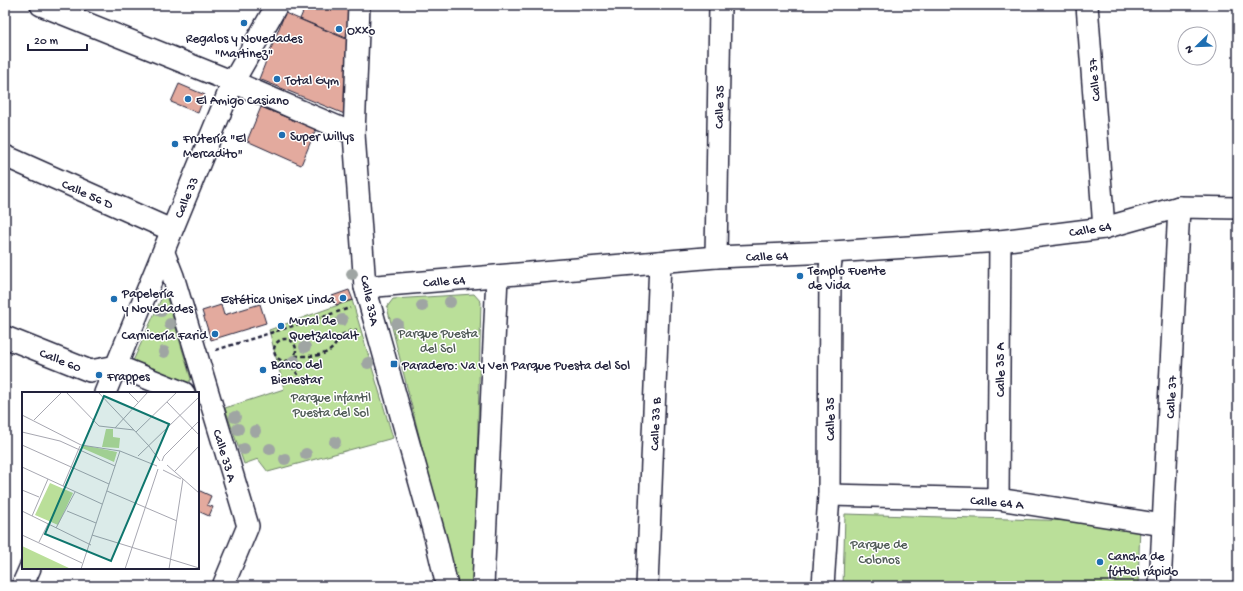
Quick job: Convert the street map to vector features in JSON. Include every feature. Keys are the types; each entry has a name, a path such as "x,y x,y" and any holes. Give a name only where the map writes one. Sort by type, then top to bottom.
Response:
{"street":[{"path":"40,5 233,82 354,134"},
{"name":"Calle 33","path":"105,392 164,253 171,230 233,82 276,5"},
{"name":"Calle 33A","path":"359,5 354,134 367,293 436,540 447,586"},
{"name":"Calle 35","path":"716,257 720,5"},
{"name":"Calle 37","path":"1087,5 1104,228"},
{"name":"Calle 56 D","path":"5,156 171,230"},
{"name":"Calle 64","path":"367,293 497,276 716,257 832,252 1000,241 1104,228 1179,208 1238,208"},
{"name":"Calle 37","path":"1160,586 1179,208"},
{"name":"Calle 35 A","path":"998,498 1000,241"},
{"name":"Calle 35","path":"824,586 829,495 830,277 832,252"},
{"name":"Calle 33 A","path":"164,253 173,276 196,356 204,401 248,526 223,586"},
{"name":"Calle 33 B","path":"648,586 660,262"},
{"path":"483,586 497,276"},
{"name":"Calle 60","path":"5,337 90,371 117,366"},
{"path":"117,366 182,392"},
{"name":"Calle 64 A","path":"829,495 998,498 1163,525"},
{"path":"22,586 30,569"}],"path":[{"path":"196,356 288,329 367,293"},
{"path":"295,356 296,348 292,342 286,339 279,341 275,347 275,354 280,360 287,361 295,356 316,356 328,353 337,344 339,336 353,330 378,331"},
{"path":"287,361 300,377"}],"green space":[{"name":"Parque Puesta del Sol","path":"474,294 481,302 474,586 447,586 445,540 387,307 393,299"},
{"path":"163,295 166,295 191,379 186,386 133,361"},
{"name":"Parque infantil Puesta del Sol","path":"352,300 393,438 268,472 258,459 244,464 225,408 284,389 269,330"},
{"name":"Parque de Colonos","path":"845,514 1140,523 1138,586 843,586"}],"building":[{"name":"Oxxo","path":"306,5 352,5 351,40 300,19"},
{"path":"285,13 351,41 347,115 259,79"},
{"name":"El Amigo Casiano","path":"179,84 205,95 198,113 171,102"},
{"name":"Super Willys","path":"261,107 316,129 301,165 247,141"},
{"name":"Estética Unisex Linda","path":"349,290 353,300 336,305 332,296"},
{"path":"260,304 266,323 211,340 202,311 221,305 224,315"},
{"path":"199,490 211,496 207,505 213,507 209,516 199,511"}],"place":[{"name":"Regalos y Novedades \"Martinez\"","path":"244,23"},
{"name":"Oxxo","path":"339,29"},
{"name":"Total Gym","path":"277,79"},
{"name":"El Amigo Casiano","path":"188,99"},
{"name":"Super Willys","path":"282,135"},
{"name":"Frutería \"El Mercadito\"","path":"175,144"},
{"name":"Templo Fuente de Vida","path":"800,276"},
{"name":"Estética Unisex Linda","path":"343,298"},
{"name":"Papelería y Novedades","path":"114,299"},
{"name":"Mural de Quetzalcoalt","path":"281,326"},
{"name":"Carnicería Farid","path":"215,334"},
{"name":"Paradero: Va y Ven Parque Puesta del Sol","path":"394,364"},
{"name":"Banco del Bienestar","path":"263,370"},
{"name":"Frappes","path":"99,375"},
{"name":"Cancha de fútbol rápido","path":"1100,562"}]}
